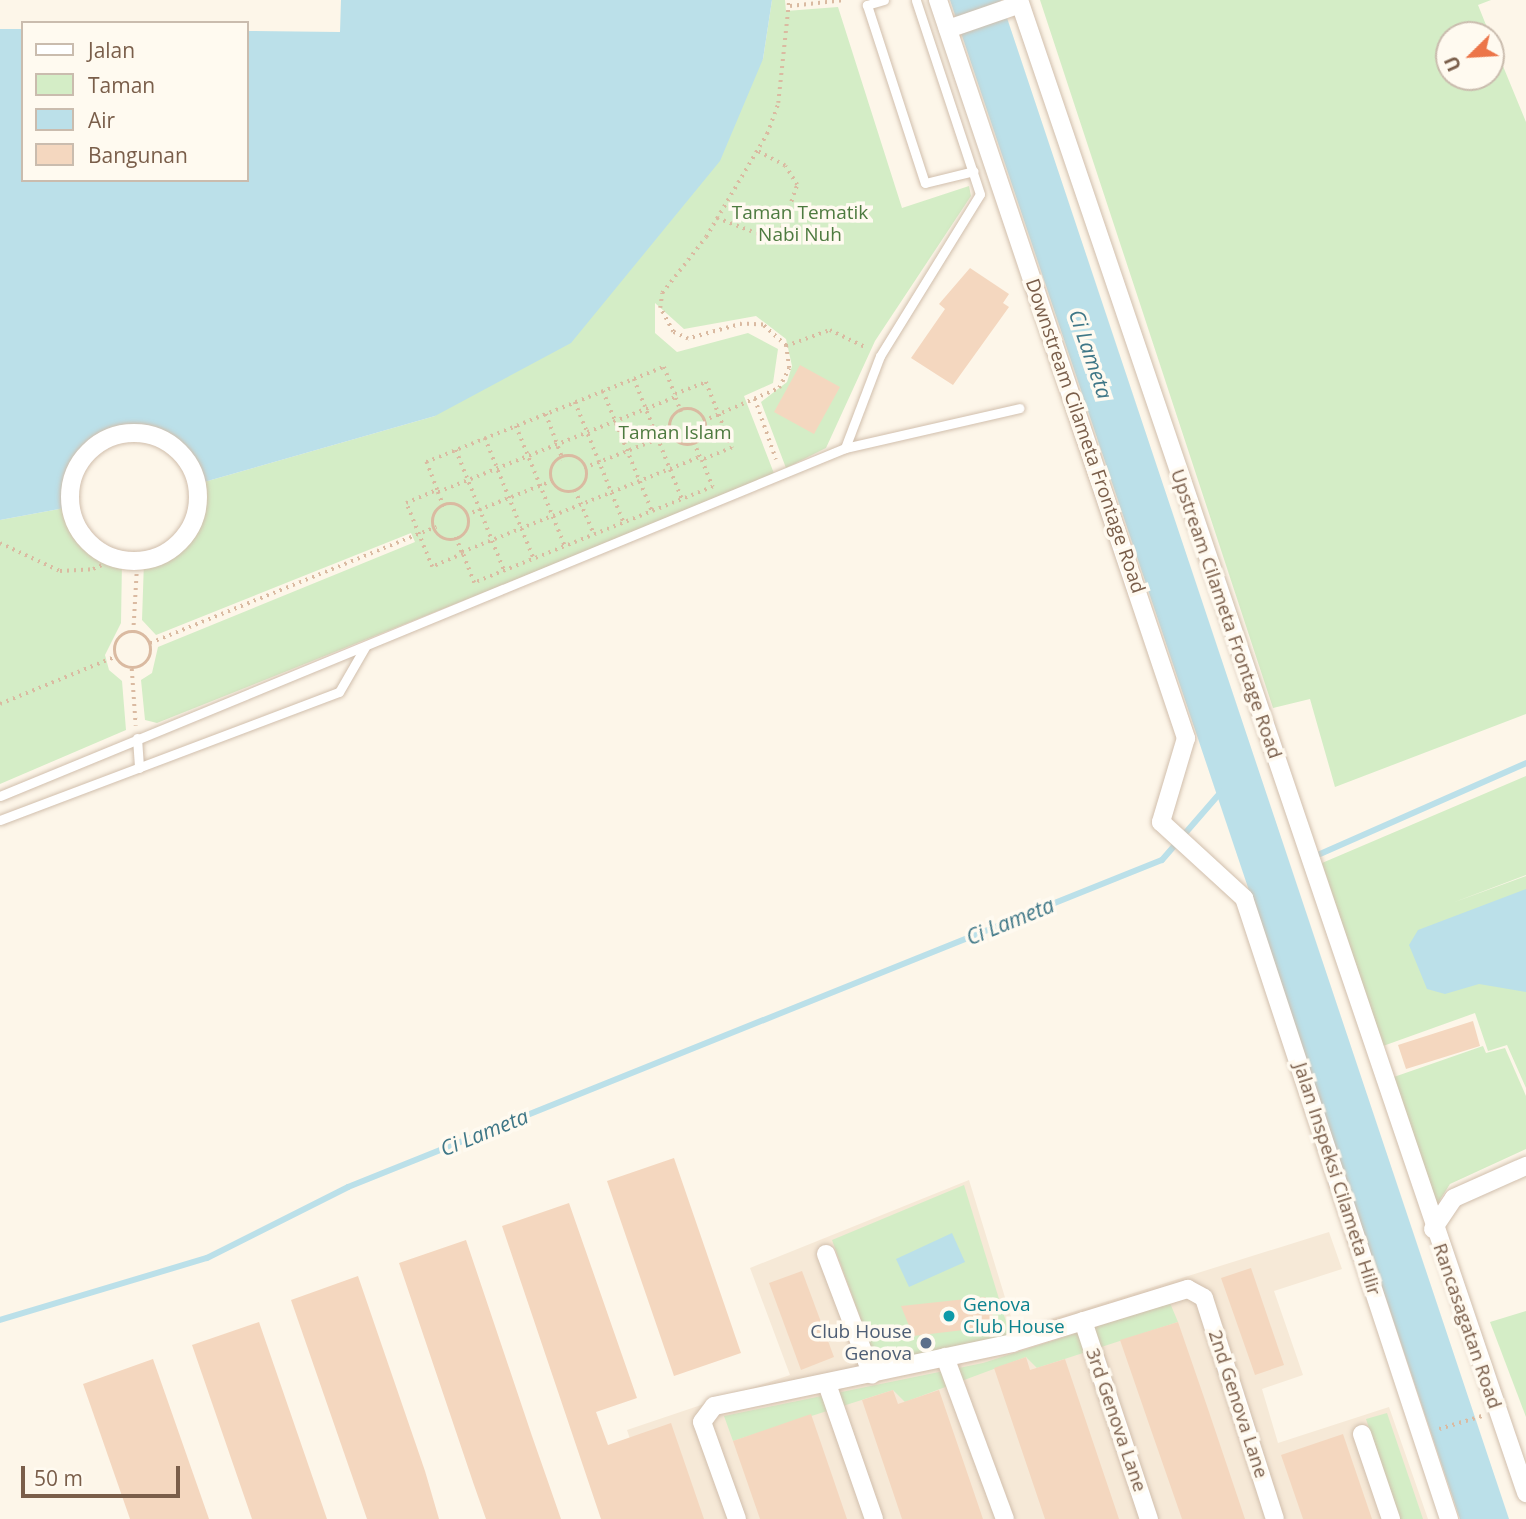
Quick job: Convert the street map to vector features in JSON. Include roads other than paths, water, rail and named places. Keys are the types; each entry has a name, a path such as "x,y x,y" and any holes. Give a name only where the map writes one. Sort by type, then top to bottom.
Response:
{"street":[{"name":"Downstream Cilameta Frontage Road","path":"938,0 954,27 1186,738 1163,826 1200,856"},
{"path":"954,27 1015,4"},
{"name":"Upstream Cilameta Frontage Road","path":"1015,4 1433,1228"},
{"path":"134,432 159,438 182,454 198,495 186,536 170,551 137,562 116,559 78,528 70,486 90,449 134,432"},
{"name":"Jalan Inspeksi Cilameta Hilir","path":"1200,856 1244,898 1448,1519"},
{"name":"Rancasagatan Road","path":"1526,1166 1454,1198 1433,1228 1526,1493"},
{"path":"826,1254 872,1375"},
{"name":"2nd Genova Lane","path":"1083,1321 1188,1289 1198,1291 1275,1519"},
{"path":"737,1519 702,1422 706,1412 872,1375 1083,1321"},
{"name":"3rd Genova Lane","path":"1083,1321 1149,1519"},
{"path":"945,1357 1005,1519"},
{"path":"827,1384 874,1519"},
{"path":"1362,1434 1391,1519"}],"lane":[{"path":"884,0 867,5 925,183 974,171"},
{"path":"845,448 880,356 977,206 974,171 916,0"},
{"path":"0,796 136,738 782,478 845,448 1019,408"},
{"path":"0,820 339,692 365,646"},
{"path":"136,738 139,768"}],"water":[{"path":"341,0 772,0 763,59 720,161 571,343 435,416 197,484 182,454 167,442 120,434 83,458 70,507 0,520 0,29 21,29 21,182 248,182 248,31 340,32"},
{"path":"950,0 1001,0 1509,1519 1460,1519"},
{"path":"1526,889 1526,992 1479,984 1445,994 1427,989 1409,945 1418,930"},
{"path":"952,1233 965,1262 909,1287 896,1259"}],"waterway":[{"path":"1320,854 1526,763"},
{"name":"Ci Lameta","path":"0,1320 207,1258 348,1187 1162,860 1221,792"}],"place":[{"name":"Genova Club House","path":"949,1316"},
{"name":"Club House Genova","path":"926,1343"}],"park label":[{"name":"Taman Tematik Nabi Nuh","path":"800,224"},
{"name":"Taman Islam","path":"675,433"}]}
